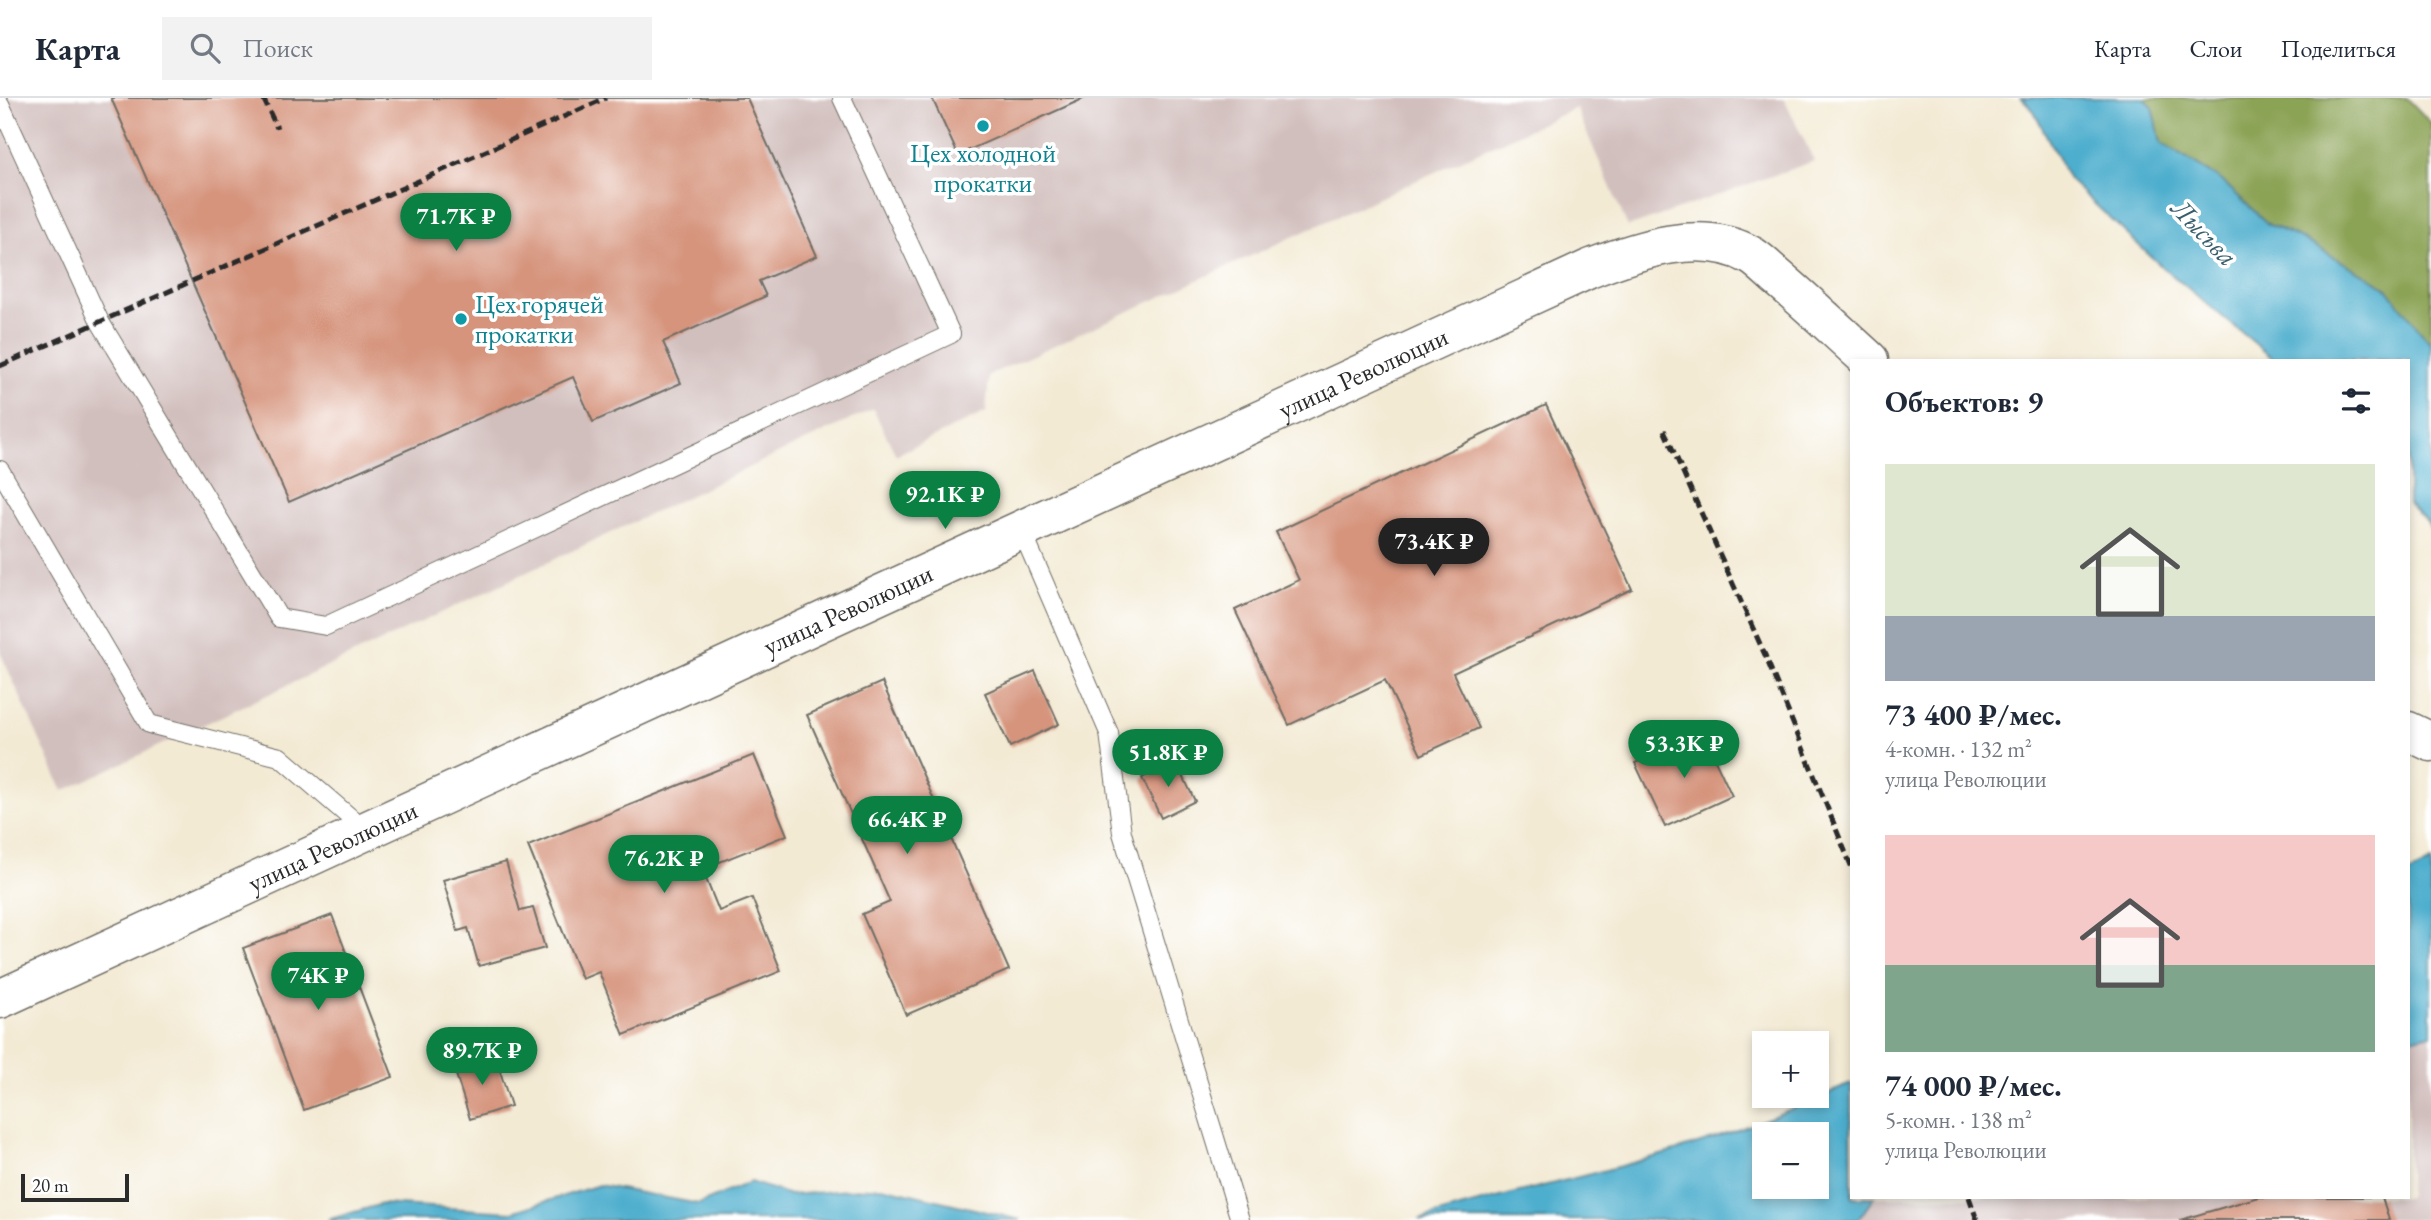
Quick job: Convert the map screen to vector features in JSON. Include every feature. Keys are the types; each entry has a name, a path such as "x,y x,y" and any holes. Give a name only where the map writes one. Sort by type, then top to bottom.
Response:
{"street":[{"name":"улица Революции","path":"0,999 1021,529 1620,257 1654,248 1692,243 1720,244 1751,255 1868,359"},
{"path":"2410,732 2431,742"}],"lane":[{"path":"0,104 100,322 279,618 326,626 951,334 842,98"},
{"path":"0,470 149,724 280,757 366,831"},
{"path":"1021,529 1109,733 1122,833 1240,1220"}],"shaded area":[{"path":"0,98 1784,98 1814,161 1628,227 1576,108 989,375 986,412 896,455 873,409 63,791 0,652"},
{"path":"2431,1034 2431,1220 1858,1220 1873,1199 2410,1199 2410,1039"}],"green space":[{"path":"2145,98 2407,98 2431,123 2431,344 2386,287 2306,241 2269,225 2221,180 2161,143 2153,108"}],"water":[{"name":"Лысьва","path":"2022,98 2145,98 2153,108 2161,143 2221,180 2269,225 2306,241 2386,287 2431,344 2431,529 2410,506 2410,359 2274,359 2160,265 2069,180 2034,111"},
{"path":"2431,862 2431,1034 2410,1039 2410,873"},
{"path":"1850,1084 1850,1199 1873,1199 1858,1220 1419,1220 1600,1172 1707,1141 1752,1125 1752,1199 1829,1199 1829,1122 1759,1122 1793,1108 1829,1108 1829,1093"},
{"path":"750,1182 790,1195 882,1187 1021,1220 327,1220 382,1204 512,1212 599,1185 699,1204"}],"building":[{"name":"Цех горячей прокатки","path":"111,98 747,98 817,256 759,281 766,296 663,342 681,383 593,422 573,377 289,502"},
{"name":"Цех холодной прокатки","path":"932,98 1085,98 958,155"},
{"path":"1546,405 1632,589 1453,673 1479,728 1421,755 1385,680 1289,725 1235,610 1299,580 1276,532"},
{"path":"1035,671 1059,724 1010,747 985,693"},
{"path":"882,682 1009,970 906,1015 862,914 890,902 807,715"},
{"path":"1702,732 1732,796 1665,827 1635,763"},
{"path":"754,755 787,835 702,869 719,911 752,898 781,971 624,1035 599,972 582,979 528,846"},
{"path":"1176,761 1195,801 1161,818 1142,778"},
{"path":"506,862 520,911 533,908 545,948 479,966 468,928 458,931 443,880"},
{"path":"332,915 393,1077 304,1110 243,948"},
{"path":"495,1055 511,1106 470,1119 454,1068"},
{"path":"2252,1199 2383,1199 2389,1220 2180,1220"}],"railway":[{"path":"263,98 277,128"},
{"path":"0,366 606,98"},
{"path":"1664,430 1765,655 1850,863"},
{"path":"1970,1199 1977,1220"}],"place":[{"name":"Цех холодной прокатки","path":"983,126"},
{"name":"Цех горячей прокатки","path":"461,319"}]}
